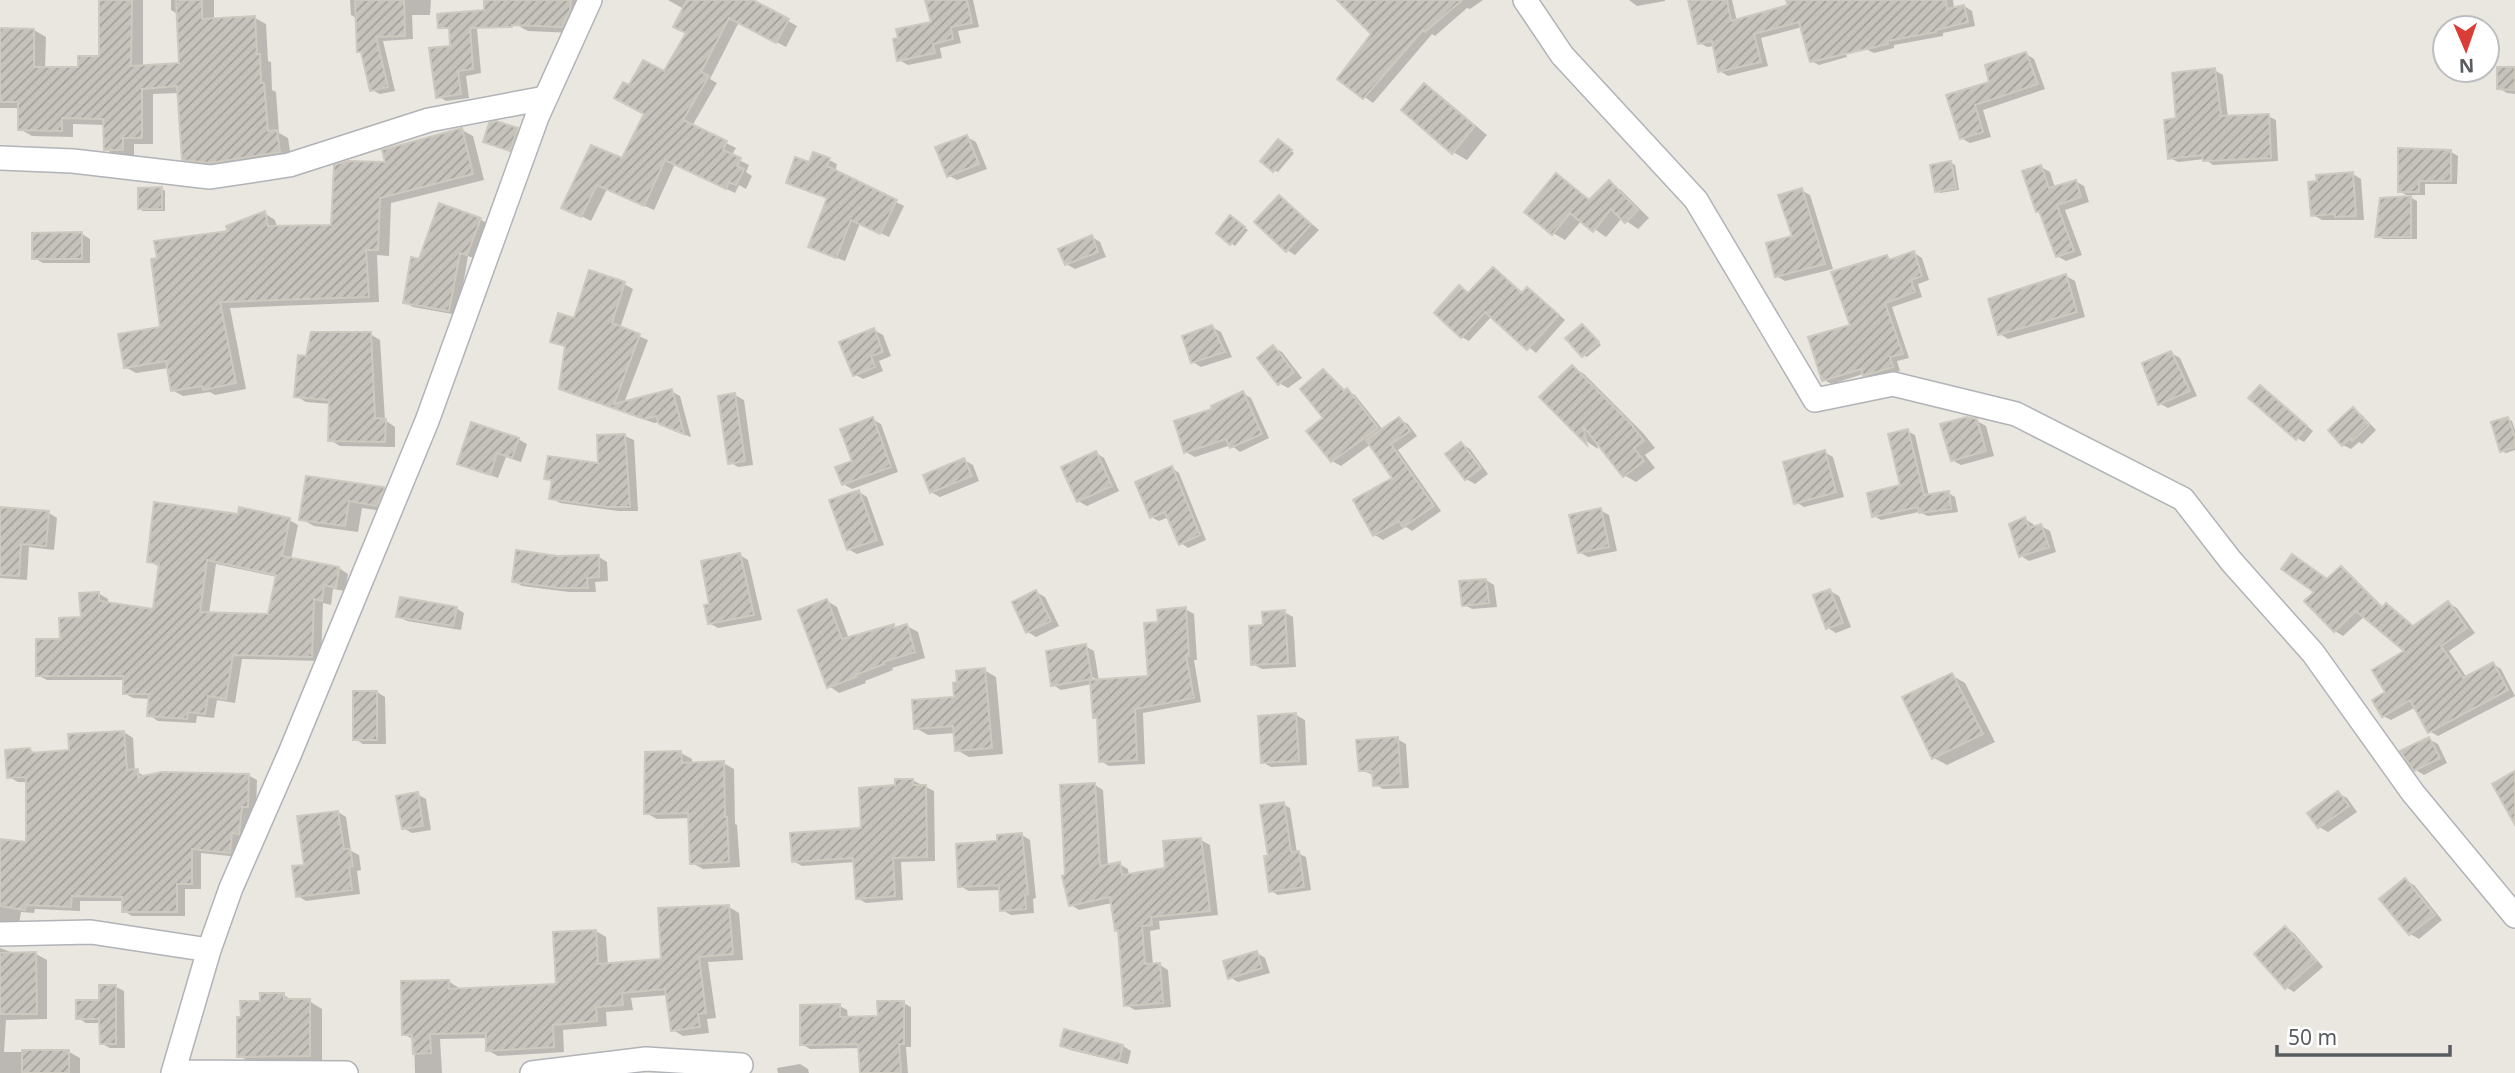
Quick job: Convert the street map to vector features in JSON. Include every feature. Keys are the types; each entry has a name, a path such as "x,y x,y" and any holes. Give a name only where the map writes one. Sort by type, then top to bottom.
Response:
{"street":[{"path":"346,1073 173,1072 209,950 231,888 427,421 545,98 590,0"},
{"path":"1525,0 1562,55 1696,200 1815,400 1894,384 1944,395 1969,404 1994,407 2016,414 2183,499 2231,561 2313,653 2413,793 2515,916"},
{"path":"0,158 73,161 210,177 289,165 429,121 545,98"},
{"path":"0,934 91,932 209,950"},
{"path":"532,1073 646,1059 741,1065"}],"building":[{"path":"99,0 132,0 131,66 179,63 176,0 202,0 202,19 255,16 257,54 260,54 268,131 277,130 280,152 210,163 182,160 177,86 142,89 142,138 123,138 123,150 104,150 103,119 62,118 62,131 18,130 18,102 0,102 0,28 34,29 34,67 78,67 78,56 99,56"},
{"path":"355,0 404,0 405,36 376,37 388,87 370,91 361,52 357,52"},
{"path":"484,0 571,0 570,10 562,27 512,25 470,28 473,69 458,71 461,94 436,98 429,48 450,46 449,28 438,28 437,14 484,10"},
{"path":"687,0 753,0 789,19 776,43 729,18 701,72 709,76 683,120 727,141 723,150 741,158 737,166 744,169 736,185 729,182 726,189 665,160 644,206 597,185 581,217 561,208 591,145 622,158 644,114 614,98 623,82 629,85 643,60 664,71 686,33 673,27"},
{"path":"925,0 967,0 972,23 951,27 953,39 933,44 935,53 897,61 893,39 898,38 896,29 931,22"},
{"path":"1337,0 1462,0 1425,32 1423,30 1363,99 1337,79 1371,34"},
{"path":"1688,0 1727,0 1731,21 1788,5 1786,0 1946,0 1947,9 1964,5 1968,22 1810,62 1799,22 1754,34 1761,62 1718,72 1712,41 1698,44"},
{"path":"2026,52 2038,84 1975,105 1983,132 1960,139 1946,95 1989,82 1985,65"},
{"path":"2501,67 2515,67 2515,90 2497,89 2497,84 2501,84"},
{"path":"2215,68 2221,116 2269,114 2271,158 2203,161 2202,155 2168,159 2164,120 2176,118 2172,73"},
{"path":"1424,83 1475,126 1452,154 1401,110"},
{"path":"496,121 518,128 510,151 483,142 489,123"},
{"path":"462,128 473,174 380,198 378,250 366,250 369,297 220,302 236,383 203,390 202,386 171,391 166,361 124,368 118,334 160,327 151,259 157,258 154,241 228,231 226,226 265,211 268,226 331,225 334,165 348,161 385,162 382,150"},
{"path":"967,135 979,164 947,177 935,147"},
{"path":"1278,139 1292,150 1273,172 1260,161"},
{"path":"2398,148 2451,150 2451,181 2419,181 2419,192 2398,192"},
{"path":"813,152 830,158 827,166 897,200 880,234 851,220 836,258 808,247 827,198 786,183 795,157 809,162"},
{"path":"1951,161 1956,188 1935,192 1930,165"},
{"path":"2041,165 2049,188 2076,180 2081,197 2057,205 2074,251 2056,257 2022,171"},
{"path":"2353,172 2356,216 2311,216 2308,182 2317,181 2316,175"},
{"path":"1556,173 1589,200 1609,180 1638,210 1625,223 1611,209 1593,232 1570,213 1552,235 1524,212"},
{"path":"162,187 162,209 138,209 138,188"},
{"path":"1802,188 1825,264 1775,277 1766,243 1792,236 1778,195"},
{"path":"1279,195 1311,224 1286,252 1254,222"},
{"path":"2411,196 2411,237 2375,237 2380,198"},
{"path":"439,203 481,218 467,255 460,253 449,311 403,303 411,257 419,259"},
{"path":"1230,215 1245,227 1230,245 1216,233"},
{"path":"82,232 82,259 32,259 32,233"},
{"path":"1092,235 1098,252 1065,265 1058,249"},
{"path":"1914,251 1922,276 1911,280 1915,292 1885,303 1903,354 1890,357 1893,367 1863,376 1861,369 1822,381 1808,337 1850,325 1831,272 1887,255 1889,260"},
{"path":"1493,267 1522,293 1527,287 1559,315 1527,350 1485,312 1461,338 1434,313 1459,285 1468,293"},
{"path":"589,270 625,282 612,323 640,334 614,404 672,389 684,434 659,424 656,416 644,419 559,389 565,346 550,342 558,313 574,318"},
{"path":"2066,274 2077,312 1998,335 1988,299"},
{"path":"1582,324 1599,342 1582,357 1565,338"},
{"path":"1212,325 1225,352 1191,363 1182,336"},
{"path":"874,328 883,352 871,356 875,367 853,376 839,342"},
{"path":"311,332 371,332 375,418 386,419 385,442 328,441 329,400 294,397 298,355 306,356"},
{"path":"1273,345 1294,372 1278,385 1257,358"},
{"path":"2171,351 2190,391 2158,405 2142,363"},
{"path":"1572,365 1631,424 1644,441 1634,448 1644,461 1623,477 1583,426 1587,445 1539,397"},
{"path":"1323,369 1344,391 1347,388 1378,428 1331,462 1306,431 1323,418 1300,389"},
{"path":"2260,385 2307,426 2296,440 2248,398"},
{"path":"1243,391 1262,434 1230,448 1226,439 1184,453 1174,421 1212,409 1211,406"},
{"path":"735,393 745,461 728,464 718,396"},
{"path":"2353,407 2369,425 2352,441 2350,438 2342,446 2328,430"},
{"path":"873,417 891,467 842,485 835,467 852,461 840,429"},
{"path":"1399,417 1410,431 1391,444 1434,506 1403,527 1399,521 1373,536 1353,500 1392,478 1366,440"},
{"path":"1967,417 1977,419 1986,451 1951,461 1940,424"},
{"path":"2508,417 2515,437 2515,447 2500,452 2491,422"},
{"path":"471,422 519,438 512,458 497,453 490,475 457,464"},
{"path":"1908,429 1924,495 1949,491 1951,509 1919,513 1918,507 1872,517 1867,493 1900,485 1888,434"},
{"path":"625,434 630,507 608,507 549,499 552,480 544,479 548,456 598,463 597,435"},
{"path":"1461,442 1481,468 1465,480 1445,454"},
{"path":"1825,450 1836,492 1794,504 1783,462"},
{"path":"1096,451 1112,486 1077,502 1061,467"},
{"path":"964,458 972,476 930,493 923,475"},
{"path":"1172,466 1200,535 1179,545 1165,512 1150,518 1135,482"},
{"path":"306,476 384,487 384,490 377,506 349,501 345,526 299,520"},
{"path":"859,490 877,540 847,550 829,500"},
{"path":"154,502 238,514 239,507 290,518 282,556 339,567 336,588 324,585 322,601 314,599 312,657 233,655 226,699 208,696 205,714 188,712 187,719 147,716 149,694 123,694 123,676 36,676 36,639 60,639 59,618 81,617 79,593 99,592 99,601 153,609 159,564 147,562","holes":["207,560 276,575 268,614 200,612"]},
{"path":"0,507 49,511 46,546 21,544 19,576 0,575"},
{"path":"1601,508 1609,547 1578,553 1569,515"},
{"path":"2025,517 2029,528 2041,524 2049,547 2019,557 2009,524"},
{"path":"516,550 557,556 599,555 599,577 587,578 588,588 559,588 512,582"},
{"path":"740,553 754,615 708,624 704,605 709,604 701,561"},
{"path":"2292,554 2327,579 2341,566 2382,608 2386,603 2413,626 2448,601 2467,628 2441,646 2463,678 2493,662 2508,690 2428,733 2410,700 2382,717 2372,700 2385,692 2372,670 2404,651 2356,611 2334,632 2304,601 2314,592 2281,569"},
{"path":"1486,579 1489,603 1462,606 1459,581"},
{"path":"1830,589 1843,623 1826,629 1813,595"},
{"path":"1036,590 1051,621 1026,633 1012,602"},
{"path":"400,597 457,607 453,626 396,617"},
{"path":"827,599 842,639 894,624 894,628 907,624 915,652 883,662 884,664 827,688 798,610"},
{"path":"1186,607 1189,656 1186,656 1194,698 1135,709 1137,760 1099,762 1097,718 1093,718 1090,680 1148,676 1144,623 1158,622 1157,610"},
{"path":"1285,610 1288,663 1251,665 1249,626 1263,625 1262,612"},
{"path":"1086,644 1092,679 1051,686 1046,651"},
{"path":"985,668 992,748 955,751 953,726 914,729 912,700 954,697 956,671"},
{"path":"1952,673 1983,734 1932,759 1902,697"},
{"path":"353,691 377,691 377,740 353,740"},
{"path":"1296,713 1299,761 1261,763 1258,716"},
{"path":"124,731 127,770 138,769 138,777 162,772 249,774 248,807 242,807 239,834 232,833 230,853 192,849 192,884 177,884 177,912 122,912 122,897 72,896 71,907 26,905 25,910 0,906 0,839 26,842 26,777 7,778 5,750 30,748 31,753 69,750 68,734"},
{"path":"1398,737 1401,784 1373,786 1372,771 1359,771 1356,740"},
{"path":"2429,737 2440,758 2414,771 2400,751"},
{"path":"681,751 682,763 724,761 729,862 690,864 688,813 644,814 645,752"},
{"path":"2515,771 2515,825 2492,784"},
{"path":"895,779 913,779 913,785 926,785 927,857 893,858 895,896 856,899 853,858 792,862 790,833 861,828 859,788 895,785"},
{"path":"1095,783 1100,866 1120,862 1122,875 1165,868 1163,841 1201,838 1210,911 1151,917 1152,925 1142,926 1145,964 1160,963 1163,1003 1124,1006 1118,930 1115,931 1110,897 1069,906 1062,876 1065,875 1060,785"},
{"path":"2338,791 2349,806 2318,828 2307,813"},
{"path":"418,792 423,826 402,829 396,796"},
{"path":"1284,802 1291,852 1299,851 1304,887 1269,892 1264,856 1268,856 1260,805"},
{"path":"338,811 344,849 350,849 353,866 349,867 352,890 296,897 292,866 304,865 297,816"},
{"path":"1022,833 1028,894 1025,895 1026,909 1000,911 999,885 958,887 956,844 997,841 997,835"},
{"path":"2405,878 2435,915 2409,935 2379,899"},
{"path":"729,905 733,954 699,957 706,1013 698,1014 700,1027 671,1031 665,989 622,993 623,1005 596,1007 597,1021 553,1025 554,1047 486,1051 486,1033 430,1034 431,1053 413,1054 412,1035 402,1035 401,981 449,980 449,989 556,984 553,932 596,930 598,964 661,959 658,908"},
{"path":"2285,926 2316,961 2285,989 2254,954"},
{"path":"1257,951 1262,968 1228,979 1223,961"},
{"path":"36,952 37,1014 0,1014 0,953"},
{"path":"99,985 116,985 116,1044 100,1044 99,1019 76,1019 76,1000 99,1000"},
{"path":"260,993 284,993 284,999 310,999 310,1056 237,1057 237,1017 241,1017 240,1001 260,1001"},
{"path":"877,1001 904,1001 904,1044 899,1044 901,1073 860,1073 858,1044 800,1045 800,1005 840,1004 840,1017 878,1016"},
{"path":"1064,1029 1123,1045 1119,1061 1060,1046"},
{"path":"22,1050 69,1050 69,1073 22,1073"}]}
